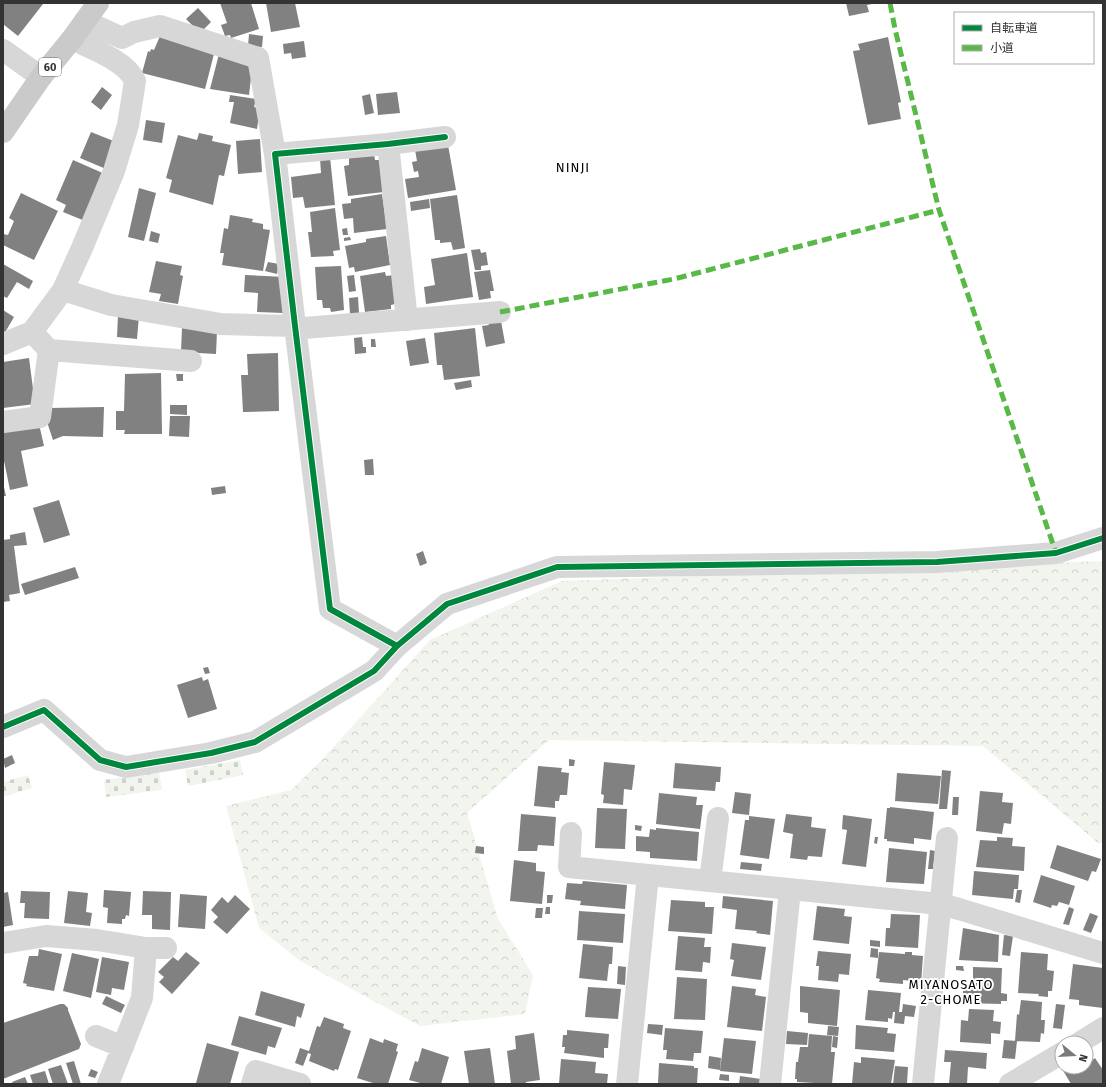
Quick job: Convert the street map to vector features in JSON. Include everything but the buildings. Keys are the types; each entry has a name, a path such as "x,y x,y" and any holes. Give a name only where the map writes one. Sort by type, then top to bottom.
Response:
{"main road":[{"name":"60","path":"3,132 42,77 98,3"}],"street":[{"path":"85,21 122,38 134,32 160,26 258,58 275,154 330,609 397,646"},
{"path":"3,344 32,332 63,290 114,171 128,125 135,81 132,74 114,60 72,39"},
{"path":"3,50 42,77"},
{"path":"275,154 388,144 445,137"},
{"path":"388,144 407,320"},
{"path":"63,290 111,305 221,324 295,326 304,328 500,312"},
{"path":"32,332 49,350 191,361"},
{"path":"3,422 40,417 49,350"},
{"path":"3,727 44,710 100,760 126,767 211,753 255,742 374,671 397,646 447,604 557,567 938,562 1056,553 1103,538"},
{"path":"710,881 718,818"},
{"path":"571,833 569,867 940,904 1103,953"},
{"path":"923,1084 947,838"},
{"path":"627,1084 648,875"},
{"path":"770,1084 790,890"},
{"path":"3,943 46,936 97,940 156,948 142,998 108,1084"},
{"path":"96,1036 123,1047"},
{"path":"1010,1084 1054,1058"},
{"path":"252,1084 256,1071 300,1084"}],"green space":[{"path":"1103,561 1103,843 1098,843 983,746 549,740 467,813 498,919 533,975 525,1014 420,1026 300,961 259,928 226,806 291,790 321,761 430,640 562,581"},
{"path":"240,760 243,775 188,786 185,770"},
{"path":"159,772 162,790 106,797 104,780"},
{"path":"28,775 32,788 3,797 3,782"}],"marked path":[{"path":"890,3 939,210 1056,553"},
{"path":"500,312 674,279 939,210"}],"cycle path":[{"path":"397,646 330,609 275,154 388,144 445,137"},
{"path":"3,727 44,710 100,760 126,767 211,753 255,742 374,671 397,646 447,604 557,567 937,562 1056,553 1103,538"}],"district":[{"name":"NINJI","path":"573,167"},
{"name":"MIYANOSATO 2-CHOME","path":"951,992"}]}
